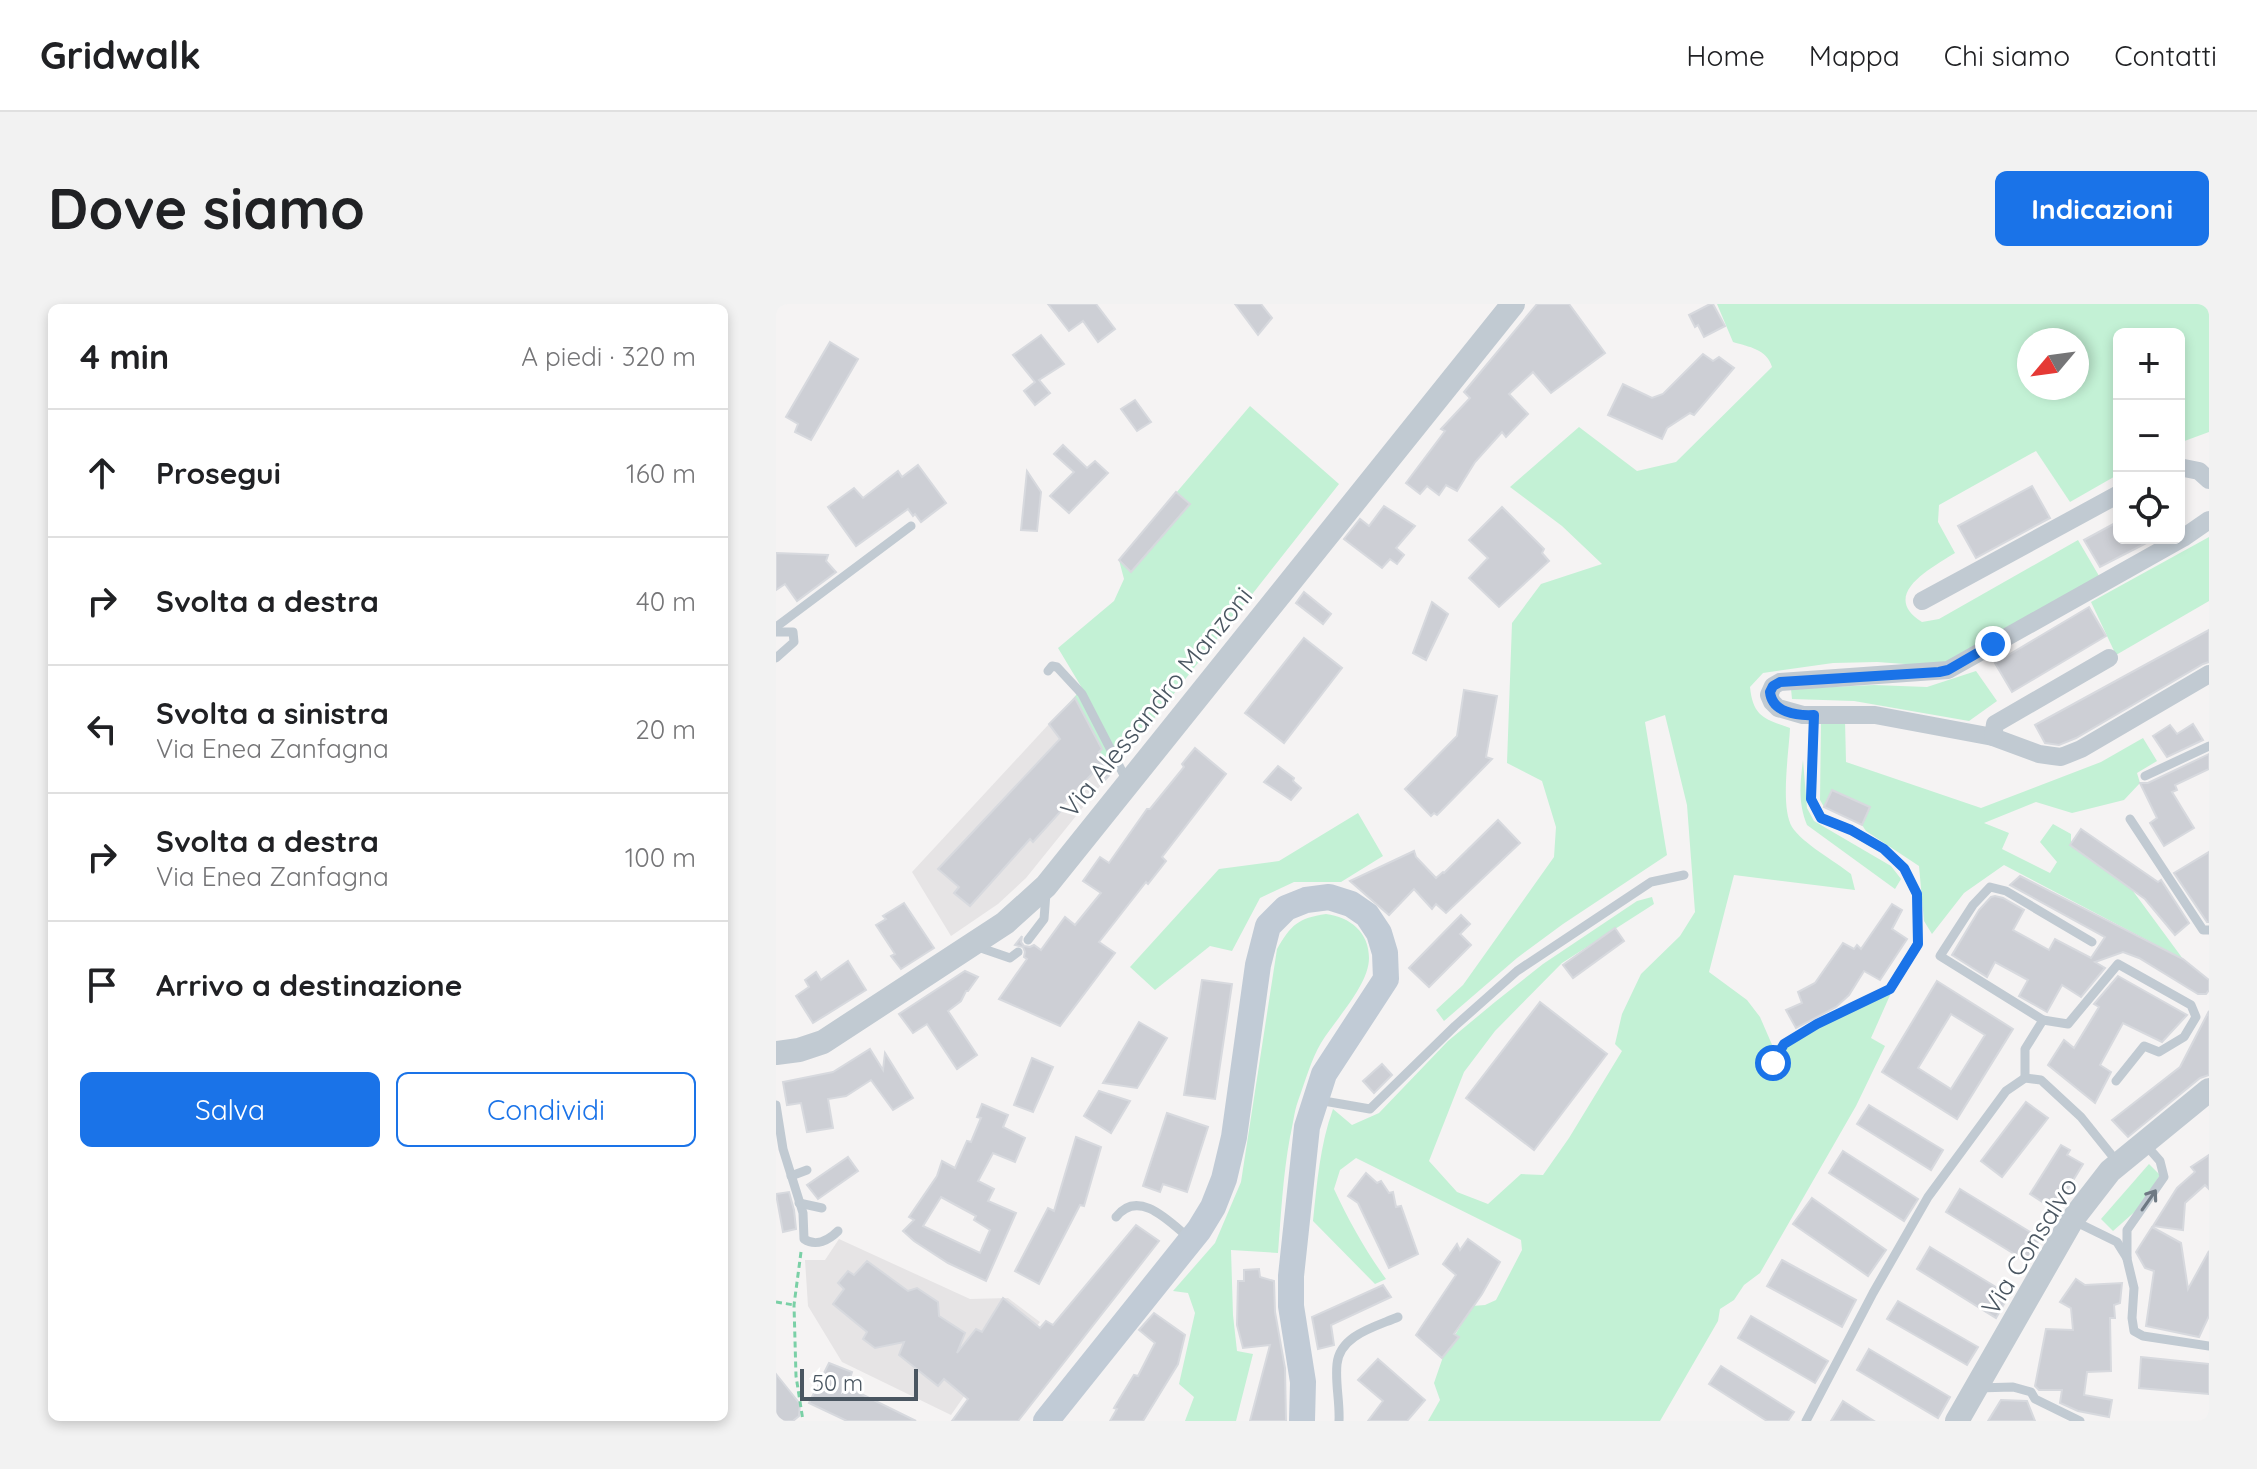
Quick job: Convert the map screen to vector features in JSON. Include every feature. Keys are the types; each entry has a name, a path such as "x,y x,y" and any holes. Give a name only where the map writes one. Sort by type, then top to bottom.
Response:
{"main road":[{"path":"1046,1421 1191,1240 1213,1207 1224,1179 1234,1137 1258,965 1268,926 1286,908 1306,900 1329,897 1351,904 1367,915 1379,933 1385,953 1386,979 1324,1074 1307,1127 1291,1276 1291,1306 1303,1382 1302,1421"}],"street":[{"name":"Via Alessandro Manzoni","path":"776,1053 823,1042 1005,923 1046,886 1513,304"},
{"path":"2185,468 2199,471 2209,480"},
{"path":"1922,601 2113,497"},
{"path":"2209,520 2183,538 1948,670 1780,682 1770,692 1772,702 1778,708 1803,715 1875,715 1993,737 2039,754 2061,757 2081,749 2209,674"},
{"path":"1993,737 1995,724 2109,658"},
{"name":"Via Consalvo","path":"1957,1421 2072,1220 2118,1163 2209,1090"}],"lane":[{"path":"776,630 911,526"},
{"path":"776,630 793,632 794,642 776,658"},
{"path":"1048,671 1052,666 1057,667 1082,694 1128,783"},
{"path":"1773,1063 1784,1044 1817,1024 1890,989 1918,944 1917,894 1904,868 1884,849 1851,830 1821,818 1811,799 1814,715"},
{"path":"2145,776 2209,746"},
{"path":"2130,819 2203,930 2209,930"},
{"path":"1315,1099 1370,1109 1517,971 1651,882 1684,875"},
{"path":"1028,940 1044,919 1046,886"},
{"path":"2092,942 2006,891 1990,887 1973,905 1940,956 2043,1020 2068,1024 2118,964 2191,1005 2196,1017 2184,1037 2159,1052 2144,1046 2116,1081"},
{"path":"972,944 1010,958 1018,952"},
{"path":"2025,1078 2025,1049 2043,1020"},
{"path":"1806,1421 1928,1197 2006,1091 2025,1078 2041,1080 2081,1117 2118,1163"},
{"path":"776,1105 783,1149 801,1208 804,1239 808,1242 828,1241 838,1231"},
{"path":"2145,1144 2160,1161 2164,1177 2127,1230 2127,1259 2134,1288 2134,1331 2143,1336 2209,1346"},
{"path":"791,1176 807,1170"},
{"path":"1116,1217 1121,1210 1133,1204 1146,1206 1162,1214 1191,1240"},
{"path":"801,1208 822,1208"},
{"path":"801,1208 811,1222"},
{"path":"2072,1220 2117,1242 2127,1259"},
{"path":"1339,1421 1337,1364 1346,1343 1354,1336 1398,1317"},
{"path":"1976,1388 2013,1387 2031,1392 2035,1399 2080,1421"},
{"path":"2034,1411 2035,1399"}],"path":[{"path":"801,1252 794,1305 796,1376 803,1421"},
{"path":"776,1302 794,1305"}],"shaded area":[{"path":"1049,724 1090,776 1096,771 1105,780 1026,878 998,904 951,936 912,872"},
{"path":"839,1239 970,1299 1008,1298 1040,1322 1002,1369 983,1369 951,1415 842,1362 808,1306 805,1260 825,1260"}],"green space":[{"path":"1717,304 2209,304 2209,432 2185,441 2185,328 2113,328 2113,477 2070,502 2036,451 1939,505 1938,522 1955,553 1913,583 1907,592 1906,602 1910,612 1922,622 1939,619 2078,540 2102,581 1947,667 1877,662 1833,663 1763,673 1750,687 1757,711 1790,728 1786,806 1792,827 1811,846 1851,874 1855,890 1734,875 1709,972 1747,1000 1760,1017 1773,1047 1824,1019 1891,993 1871,1038 1885,1046 1856,1106 1760,1273 1744,1285 1734,1300 1720,1309 1718,1321 1660,1421 1428,1421 1440,1400 1434,1383 1444,1354 1472,1306 1496,1300 1522,1250 1521,1240 1356,1158 1340,1170 1334,1189 1386,1279 1375,1284 1313,1221 1325,1136 1333,1109 1352,1125 1379,1113 1448,1041 1543,964 1637,901 1652,897 1654,904 1562,963 1495,1031 1464,1072 1429,1161 1457,1192 1488,1204 1521,1174 1543,1175 1622,1051 1615,1044 1622,1014 1641,974 1680,936 1695,912 1687,805 1665,715 1645,722 1667,855 1517,958 1444,1021 1436,1010 1463,985 1554,857 1556,827 1542,781 1507,763 1512,623 1541,584 1602,564 1562,526 1510,487 1579,427 1637,471 1676,462 1772,367 1762,352 1733,342"},
{"path":"1250,406 1339,484 1113,771 1065,708 1082,688 1058,648 1114,601 1124,579 1119,560"},
{"path":"2209,537 2209,601 2116,655 2091,602"},
{"path":"1976,671 1997,701 1969,721 1854,701 1792,699 1791,689 1874,685 1927,687"},
{"path":"1845,720 1846,762 1981,808 2101,762 2143,738 2157,761 2137,773 2140,783 2124,800 2072,813 2036,802 1984,823 2009,833 2002,849 2050,873 2057,862 2040,842 2053,824 2071,834 2071,845 2130,887 2183,959 2004,865 1964,893 1932,934 1924,921 1919,866 1866,831 1862,825 1869,807 1832,790 1824,807 1820,800 1821,721"},
{"path":"1803,760 1807,808 1814,821 1891,866 1901,879 1895,889 1807,825 1800,793"},
{"path":"1358,813 1383,856 1341,882 1294,882 1260,898 1232,951 1210,946 1155,990 1130,967 1219,869 1279,861"},
{"path":"1326,914 1343,918 1362,933 1368,949 1368,968 1358,991 1317,1050 1297,1105 1286,1166 1278,1253 1231,1250 1237,1351 1253,1354 1236,1421 1185,1421 1194,1397 1179,1384 1195,1313 1188,1293 1173,1291 1215,1243 1241,1182 1277,949 1296,924"},
{"path":"2149,1164 2160,1175 2139,1208 2113,1231 2101,1219"}],"building":[{"path":"1048,304 1096,304 1115,329 1098,342 1083,321 1069,331"},
{"path":"1235,304 1261,304 1272,318 1258,335"},
{"path":"1537,304 1569,304 1605,353 1551,393 1533,372 1509,394 1528,414 1506,437 1502,432 1475,462 1457,491 1446,485 1439,495 1427,486 1420,494 1406,483 1445,431 1441,429 1470,398 1464,392"},
{"path":"1713,304 1725,326 1704,337 1689,315"},
{"path":"1041,335 1064,364 1039,380 1050,393 1035,405 1024,391 1035,382 1013,355"},
{"path":"830,342 858,359 811,440 795,432 798,424 786,417"},
{"path":"1703,354 1713,361 1719,357 1734,368 1694,415 1690,413 1667,428 1662,439 1608,415 1623,384 1652,398 1663,394"},
{"path":"1135,400 1151,422 1137,431 1121,409"},
{"path":"1063,445 1087,468 1095,461 1108,473 1069,513 1050,496 1074,472 1054,454"},
{"path":"918,465 946,503 921,522 908,509 856,546 828,507 854,488 863,498 898,471 902,477"},
{"path":"1027,471 1041,492 1037,531 1021,530"},
{"path":"2032,486 2050,518 1976,558 1958,526"},
{"path":"1176,492 1190,504 1131,572 1119,560"},
{"path":"1384,506 1415,526 1396,548 1404,555 1397,564 1390,559 1382,568 1344,539 1360,519 1369,526"},
{"path":"1502,507 1544,549 1542,553 1549,561 1499,607 1469,578 1488,558 1469,540"},
{"path":"2113,524 2113,544 2144,544 2100,567 2084,540"},
{"path":"776,553 828,555 826,561 836,572 797,601 785,584 776,590"},
{"path":"1304,592 1331,614 1323,624 1296,603"},
{"path":"1432,602 1448,614 1426,660 1413,653"},
{"path":"2089,607 2106,636 2012,692 1995,663"},
{"path":"2209,630 2209,662 2076,738 2059,745 2045,743 2035,725"},
{"path":"1304,638 1342,668 1284,743 1245,713"},
{"path":"1464,690 1497,696 1486,757 1492,759 1437,815 1434,813 1431,816 1405,789 1457,736"},
{"path":"1075,698 1102,749 1099,752 1113,771 1105,780 1095,771 1058,809 1061,811 1033,842 1030,839 970,906 954,893 959,887 938,869 1060,739 1049,724"},
{"path":"2193,724 2203,740 2167,757 2153,736 2170,725 2177,734"},
{"path":"1195,748 1226,774 1162,857 1166,861 1099,942 1115,953 1060,1026 999,999 1027,959 1023,947 1015,945 1022,936 1024,946 1034,945 1041,950 1065,917 1075,925 1101,893 1083,881 1100,857 1109,863 1147,809 1184,767 1182,764"},
{"path":"2209,754 2209,769 2175,785 2177,790 2172,792 2194,828 2164,846 2150,823 2157,818 2140,783 2148,783"},
{"path":"1278,766 1301,788 1291,800 1264,782"},
{"path":"1832,790 1870,807 1862,825 1824,807"},
{"path":"1498,820 1520,843 1446,913 1436,904 1432,909 1414,889 1389,915 1350,881 1414,851 1436,878"},
{"path":"2081,829 2158,882 2161,880 2189,923 2175,935 2145,899 2070,845"},
{"path":"2209,852 2209,922 2207,922 2174,873"},
{"path":"2020,876 2183,959 2209,980 2209,990 2206,994 2198,994 2139,958 2123,952 2095,962 2105,968 2081,997 2062,985 2047,1012 2019,996 2028,980 1995,962 1987,977 1952,955 1979,910 1995,896 2024,910 2013,930 2049,950 2055,939 2091,958 2105,937 2010,885"},
{"path":"904,903 934,948 901,969 876,925 886,919 883,916"},
{"path":"1892,904 1902,910 1892,929 1907,939 1880,980 1864,971 1849,995 1836,1007 1796,1028 1786,1010 1802,1003 1798,992 1815,983 1843,943 1854,949 1857,945 1861,949"},
{"path":"1461,915 1470,924 1460,934 1471,945 1429,987 1409,968"},
{"path":"1615,928 1624,941 1573,978 1563,965"},
{"path":"848,961 866,990 813,1023 796,996 809,987 805,980 816,972 821,980"},
{"path":"965,971 978,977 961,1001 948,1011 977,1055 957,1069 927,1024 913,1033 899,1014"},
{"path":"2118,976 2187,1015 2162,1042 2123,1023 2100,1065 2111,1072 2095,1103 2048,1065 2064,1040 2074,1048 2099,1007 2094,1004"},
{"path":"1202,980 1232,984 1215,1099 1184,1095"},
{"path":"1937,981 2013,1029 1957,1119 1882,1072","holes":["1951,1014 1985,1035 1951,1089 1918,1068"]},
{"path":"1540,1002 1607,1054 1534,1150 1466,1098"},
{"path":"2209,1011 2209,1075 2200,1078 2128,1137 2112,1120 2180,1067"},
{"path":"1139,1022 1167,1038 1137,1088 1103,1083"},
{"path":"870,1049 883,1070 885,1053 913,1098 893,1110 871,1080 846,1096 828,1099 833,1128 807,1132 801,1103 787,1105 783,1082 833,1072"},
{"path":"1032,1058 1053,1067 1033,1112 1014,1105"},
{"path":"1382,1064 1392,1075 1374,1093 1363,1081"},
{"path":"1099,1091 1130,1101 1111,1133 1084,1116"},
{"path":"2026,1102 2048,1118 2002,1177 1981,1161"},
{"path":"982,1104 1008,1115 1003,1127 1025,1138 1015,1162 993,1153 978,1181 994,1189 988,1201 1016,1213 986,1281 948,1263 903,1231 914,1220 909,1217 937,1176 942,1161 955,1168 967,1141 971,1142 981,1118 977,1117","holes":["941,1197 976,1216 974,1220 990,1230 980,1253 923,1226"]},
{"path":"1869,1105 1943,1150 1931,1170 1857,1124"},
{"path":"1167,1113 1208,1127 1187,1192 1163,1184 1160,1192 1143,1186"},
{"path":"1076,1137 1101,1147 1084,1206 1080,1205 1039,1284 1015,1271 1048,1208 1054,1211"},
{"path":"2061,1145 2070,1150 2067,1155 2083,1164 2055,1210 2030,1194"},
{"path":"1843,1151 1918,1199 1904,1221 1829,1173"},
{"path":"2209,1155 2209,1189 2205,1185 2185,1203 2183,1230 2153,1226 2177,1188 2195,1172 2191,1167"},
{"path":"848,1157 858,1171 818,1199 807,1185"},
{"path":"1366,1173 1377,1183 1381,1181 1389,1193 1393,1192 1396,1207 1401,1206 1418,1254 1389,1268 1358,1203 1348,1196"},
{"path":"1960,1189 2040,1238 2026,1261 1946,1212"},
{"path":"789,1192 796,1229 783,1232 776,1194"},
{"path":"1812,1198 1886,1250 1868,1276 1793,1224"},
{"path":"1136,1225 1159,1241 1018,1421 952,1421 968,1399 944,1379 938,1386 899,1355 904,1342 875,1348 863,1339 867,1332 833,1304 844,1289 838,1283 848,1271 854,1275 867,1261 908,1291 917,1288 938,1302 939,1316 965,1333 957,1353 976,1329 982,1332 1003,1298 1040,1328 1046,1321 1053,1325"},
{"path":"2152,1227 2181,1243 2188,1289 2209,1251 2209,1316 2199,1337 2146,1326 2154,1271 2145,1268 2136,1252"},
{"path":"1468,1239 1500,1262 1454,1334 1459,1337 1442,1358 1416,1335 1456,1275 1443,1264 1457,1244 1460,1250"},
{"path":"1930,1247 2009,1295 1996,1318 1917,1269"},
{"path":"1782,1260 1856,1300 1842,1327 1767,1286"},
{"path":"1259,1269 1260,1277 1274,1281 1275,1312 1285,1368 1286,1421 1250,1421 1270,1345 1243,1348 1237,1325 1238,1281 1244,1281 1244,1270"},
{"path":"2076,1279 2085,1285 2122,1283 2120,1303 2114,1305 2115,1318 2110,1318 2111,1371 2087,1372 2084,1395 2112,1400 2109,1417 2078,1411 2060,1403 2062,1390 2039,1390 2035,1386 2046,1329 2073,1330 2071,1308 2060,1302"},
{"path":"1383,1285 1391,1297 1331,1325 1334,1345 1318,1349 1312,1317"},
{"path":"1898,1301 1978,1347 1967,1365 1887,1319"},
{"path":"1154,1313 1185,1335 1178,1364 1143,1421 1110,1421 1117,1409 1114,1408 1134,1375 1138,1376 1155,1343 1139,1330"},
{"path":"1751,1316 1828,1361 1815,1383 1738,1338"},
{"path":"1869,1349 1950,1397 1938,1418 1857,1370"},
{"path":"2141,1357 2209,1364 2209,1394 2139,1388"},
{"path":"1378,1359 1425,1400 1407,1421 1368,1421 1383,1401 1358,1380"},
{"path":"829,1363 852,1372 847,1387 916,1421 847,1421 809,1403"},
{"path":"1721,1366 1794,1412 1788,1421 1767,1421 1709,1384"},
{"path":"776,1374 800,1404 799,1416 793,1421 776,1421"},
{"path":"2001,1400 2027,1401 2035,1421 1988,1421"},
{"path":"1843,1401 1874,1421 1831,1421"}],"route":[{"path":"1773,1063 1784,1044 1817,1024 1890,989 1918,944 1919,916 1917,894 1904,868 1884,849 1851,830 1821,818 1811,799 1814,715 1778,708 1769,695 1773,686 1780,682 1939,672 1993,644"}]}
